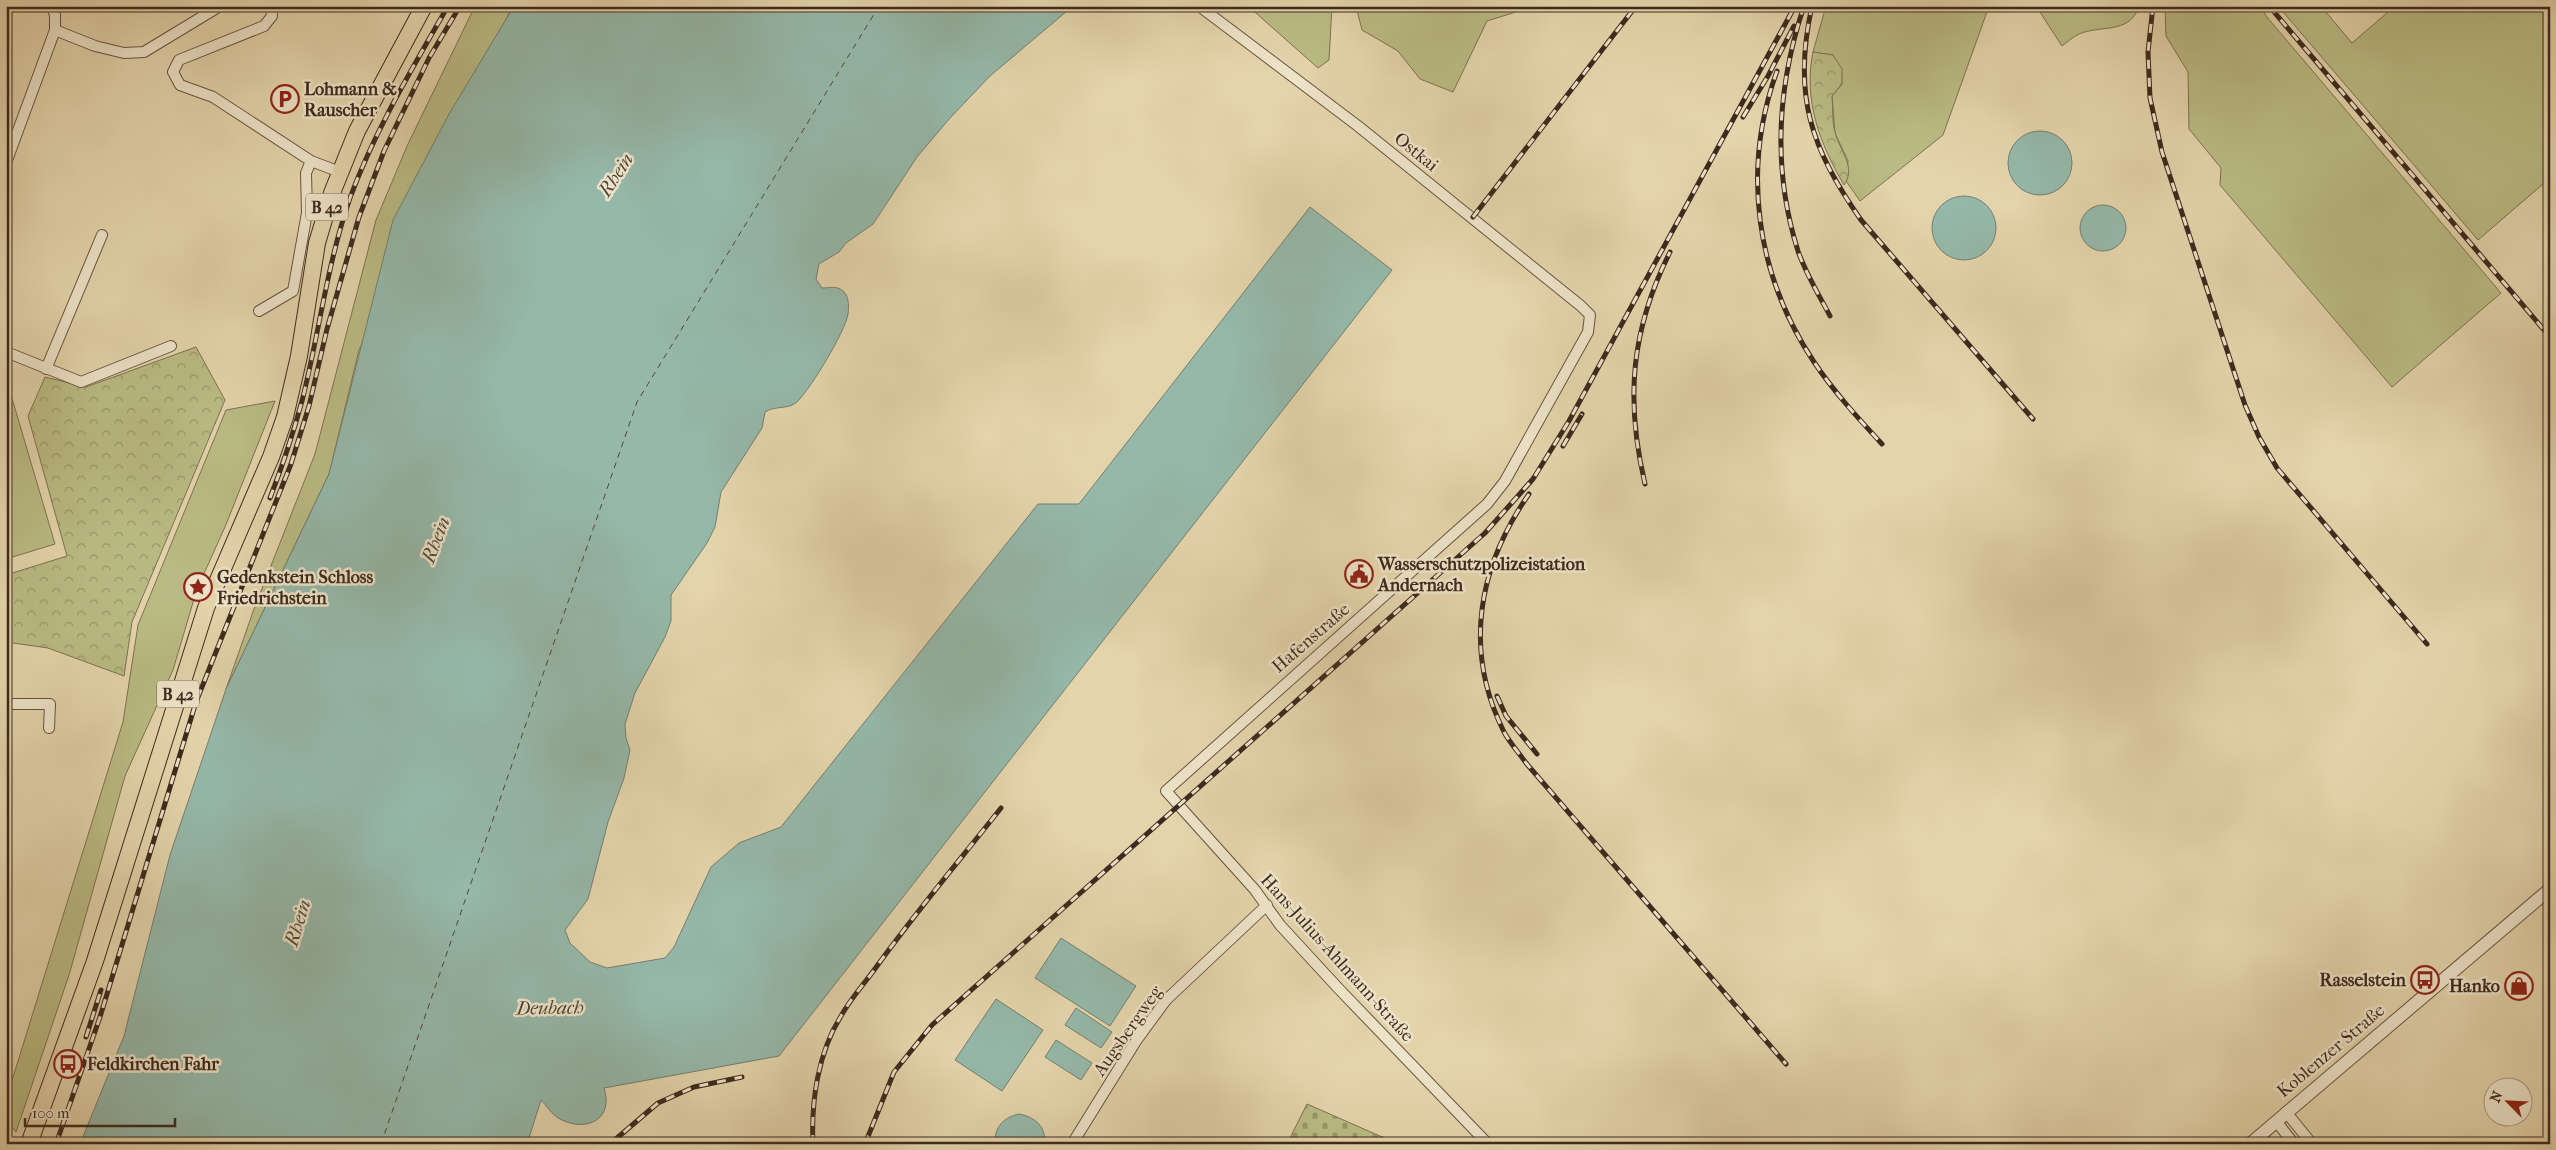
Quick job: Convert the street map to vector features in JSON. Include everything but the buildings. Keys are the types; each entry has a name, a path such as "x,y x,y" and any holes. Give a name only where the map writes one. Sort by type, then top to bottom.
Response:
{"main road":[{"name":"B 42","path":"29,1144 95,961 206,608 268,464 283,424 295,376 319,236 340,172 362,123 424,6"}],"street":[{"path":"6,163 55,30 55,15 52,6"},
{"path":"55,30 95,46 124,54 144,52 220,6"},
{"path":"271,6 272,16 264,26 179,60 174,72 180,85 213,97 311,161 340,172"},
{"name":"Ostkai","path":"1203,10 1358,126 1581,306 1590,315 1588,332"},
{"path":"259,311 293,291 308,213 306,173 311,161"},
{"path":"46,370 102,235"},
{"name":"Hafenstraße","path":"1166,790 1486,504 1504,481 1588,332"},
{"path":"6,352 46,370 81,382 171,346"},
{"path":"6,704 50,704 49,728"},
{"name":"Hans-Julius-Ahlmann-Straße","path":"1166,790 1267,906 1280,924 1338,988 1488,1144"},
{"name":"Koblenzer Straße","path":"2250,1144 2550,889"},
{"name":"Augsbergweg","path":"1072,1144 1136,1041 1166,1000 1267,906"},
{"path":"2281,1116 2294,1144"},
{"path":"2281,1116 2312,1144"}],"green space":[{"path":"475,6 514,6 508,15 359,350 329,474 226,689 254,609 315,454 376,220 408,144"},
{"path":"1248,6 1332,6 1329,60 1318,68"},
{"path":"1356,6 1535,6 1487,21 1453,92 1420,79 1398,51 1362,30"},
{"path":"1826,6 1989,6 1943,135 1860,201 1846,181 1848,161 1835,133 1832,96 1842,84 1833,55 1813,52"},
{"path":"2036,6 2137,6 2138,9 2128,22 2120,26 2087,31 2072,38 2062,46"},
{"path":"2165,6 2261,6 2266,16 2501,293 2392,387 2220,185 2221,168 2189,129 2188,72 2166,36"},
{"path":"2278,6 2321,6 2352,43 2395,6 2550,6 2550,178 2478,240"},
{"path":"1813,52 1833,55 1842,69 1842,84 1832,96 1835,132 1846,158 1849,172 1844,185 1821,138 1812,104 1810,70"},
{"path":"196,347 225,400 132,622 124,676 48,648 6,642 6,575 67,556 28,416 45,377 86,387"},
{"path":"11,395 55,544 6,559 6,397"},
{"path":"275,401 225,527 197,589 173,670 125,776 69,975 16,1132 6,1119 6,1100 123,722 138,625 226,410"},
{"path":"1307,1104 1398,1144 1287,1144"}],"water":[{"path":"514,6 1073,6 990,76 950,118 917,157 873,224 846,243 839,252 819,264 816,279 822,288 839,288 847,297 848,314 846,322 827,359 797,402 790,406 765,412 762,428 721,492 715,527 707,543 671,595 671,621 665,637 635,693 625,724 626,738 630,750 624,778 608,822 588,899 565,930 570,943 590,962 607,968 665,958 674,947 711,867 739,843 781,827 1038,504 1079,504 1310,207 1392,270 779,1056 604,1088 606,1099 602,1115 588,1124 570,1123 560,1119 541,1100 527,1144 80,1144 124,1036 170,855 226,689 329,474 393,220 449,114"},
{"path":"2034,131 2046,131 2063,140 2070,151 2072,163 2070,175 2063,186 2046,195 2034,195 2022,190 2013,181 2008,169 2008,157 2013,145 2022,136"},
{"path":"1958,196 1970,196 1987,205 1994,216 1996,228 1994,240 1987,251 1970,260 1958,260 1946,255 1937,246 1932,234 1932,222 1937,210 1946,201"},
{"path":"2103,205 2116,209 2122,215 2126,228 2122,241 2116,247 2103,251 2090,247 2084,241 2080,228 2084,215 2090,209"},
{"path":"1061,938 1136,986 1110,1026 1035,978"},
{"path":"996,999 1043,1030 1002,1091 955,1060"},
{"path":"1076,1008 1112,1032 1101,1048 1065,1025"},
{"path":"1056,1040 1092,1063 1081,1080 1045,1057"},
{"path":"1019,1114 1035,1120 1039,1124 1044,1133 1044,1144 995,1144 996,1133 1001,1124 1014,1115"}],"ferry route":[{"path":"381,1144 637,402 879,6"}],"railway":[{"path":"270,498 302,401 335,248 350,198 383,124 448,6"},
{"path":"56,1144 100,1017 196,702 291,464 309,406 327,329 359,217 384,151 429,58 460,6"},
{"path":"1473,217 1636,6"},
{"path":"865,1144 894,1072 932,1025 1485,533 1533,479 1569,421 1795,6"},
{"path":"1804,6 1795,36 1783,97 1781,159 1784,190 1798,251 1830,316"},
{"path":"1812,6 1806,38 1804,67 1806,94 1810,119 1829,169 1861,220 2033,419"},
{"path":"2153,6 2148,52 2150,98 2162,152 2245,405 2259,437 2277,468 2427,644"},
{"path":"2269,6 2550,337"},
{"path":"1743,117 1768,76 1794,26"},
{"path":"1777,71 1766,108 1759,146 1758,184 1760,221 1767,258 1779,294 1794,329 1814,362 1855,415 1882,444"},
{"path":"1645,484 1635,423 1635,365 1647,309 1670,252"},
{"path":"1563,446 1582,414"},
{"path":"1529,494 1498,550 1488,580 1482,610 1480,640 1483,670 1491,701 1504,732 1526,763 1786,1064"},
{"path":"1497,696 1506,716 1537,754"},
{"path":"813,1144 815,1094 822,1061 833,1030 854,997 907,926 1001,808"},
{"path":"86,1037 101,990"},
{"path":"610,1144 658,1103 694,1087 742,1077"}],"place":[{"name":"Lohmann & Rauscher","path":"285,99"},
{"name":"Wasserschutzpolizeistation Andernach","path":"1359,574"},
{"name":"Gedenkstein Schloss Friedrichstein","path":"198,587"},
{"name":"Rasselstein","path":"2425,980"},
{"name":"Hanko","path":"2519,986"},
{"name":"Feldkirchen Fahr","path":"68,1064"}],"water label":[{"name":"Rhein","path":"616,175"},
{"name":"Rhein","path":"436,540"},
{"name":"Rhein","path":"298,923"},
{"name":"Deubach","path":"550,1008"}]}
